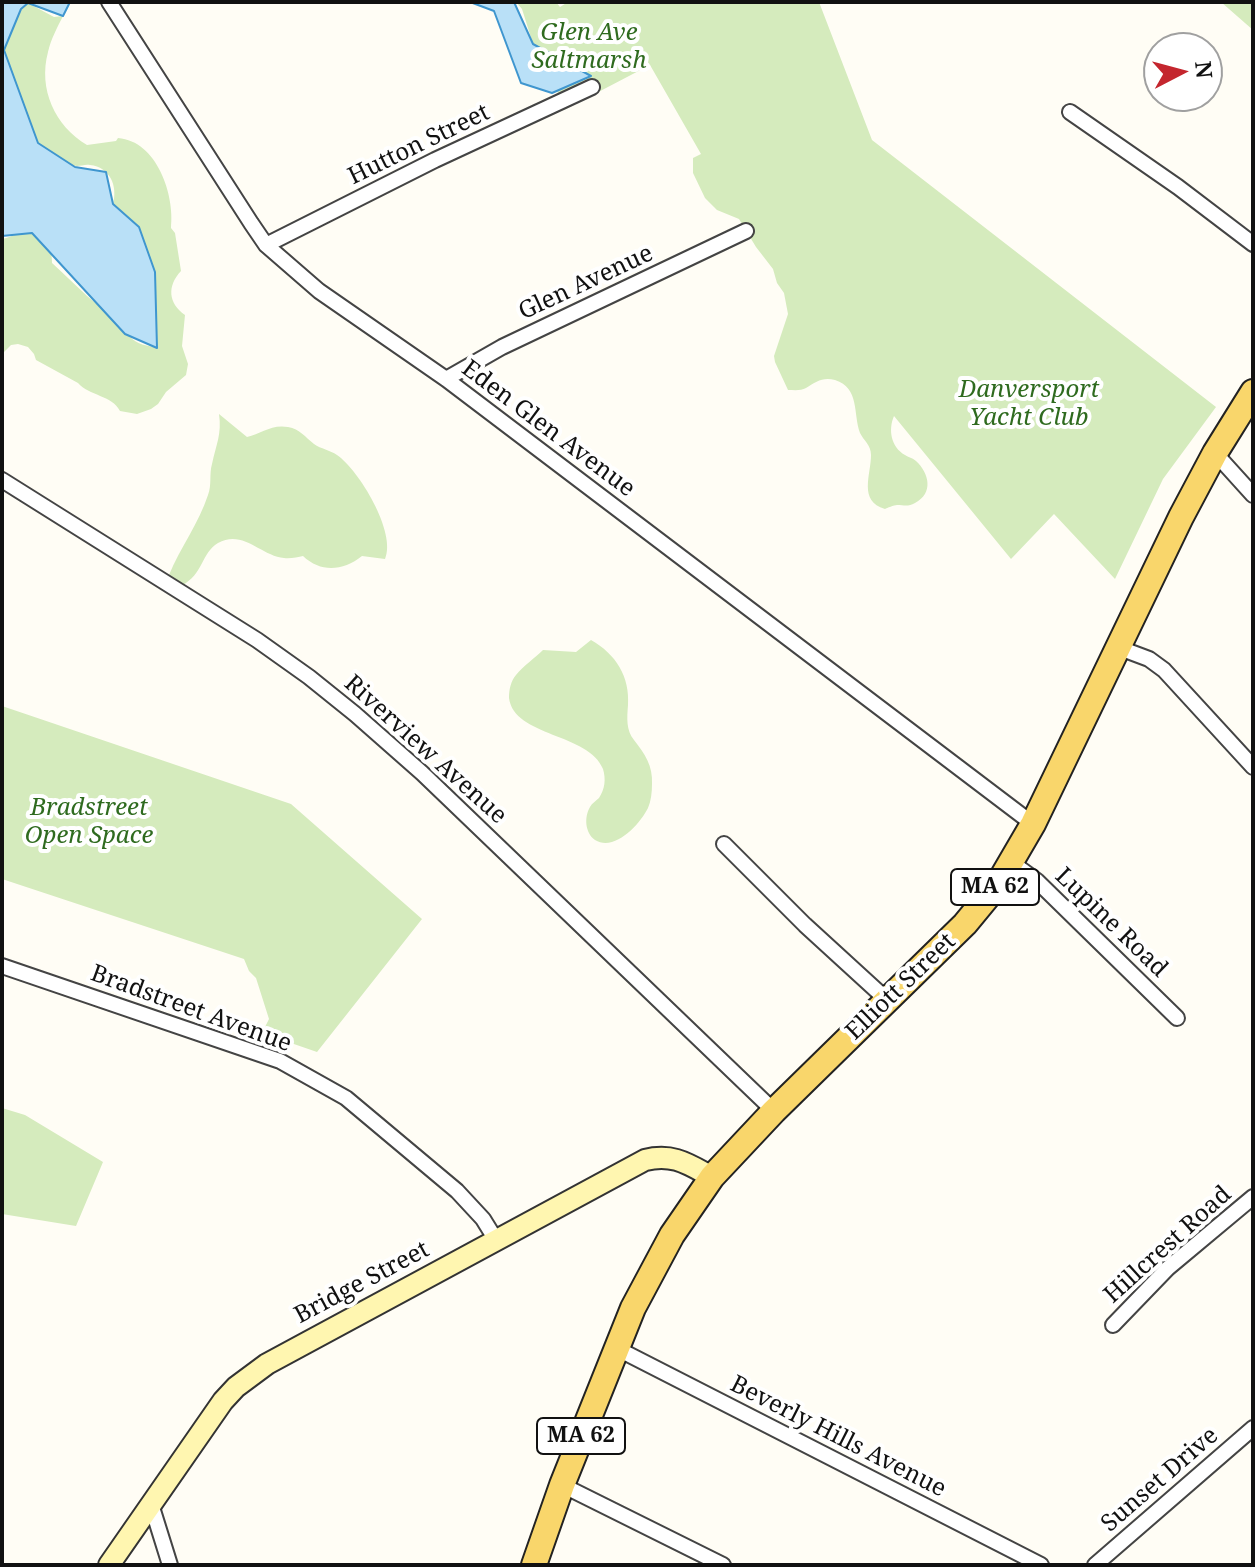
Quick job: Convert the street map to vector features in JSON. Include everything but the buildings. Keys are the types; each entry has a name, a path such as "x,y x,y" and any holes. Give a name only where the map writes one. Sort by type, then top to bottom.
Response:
{"main road":[{"name":"Elliott Street","path":"534,1565 562,1485 633,1308 687,1211 712,1177 774,1111 965,924 990,894 1033,824 1159,559 1215,453 1253,392"},
{"name":"Bridge Street","path":"109,1565 223,1401 267,1364 645,1160 658,1157 677,1159 712,1177"}],"street":[{"name":"Eden Glen Avenue","path":"109,2 266,245 319,291 446,379 1033,824"},
{"name":"Hutton Street","path":"266,245 435,160 592,87"},
{"path":"1070,112 1253,244"},
{"name":"Glen Avenue","path":"446,379 502,347 746,231"},
{"path":"1215,453 1253,495"},
{"name":"Riverview Avenue","path":"2,480 257,640 355,714 422,773 774,1111"},
{"path":"1117,647 1149,659 1164,670 1253,767"},
{"path":"724,844 816,936 887,1000"},
{"name":"Lupine Road","path":"1011,862 1037,881 1177,1018"},
{"name":"Bradstreet Avenue","path":"2,966 280,1061 346,1098 457,1191 483,1219 496,1240"},
{"name":"Hillcrest Road","path":"1113,1325 1168,1268 1253,1197"},
{"name":"Beverly Hills Avenue","path":"616,1348 1041,1565"},
{"name":"Sunset Drive","path":"1095,1565 1253,1428"},
{"path":"562,1485 723,1565"},
{"path":"151,1504 170,1565"}],"green space":[{"name":"Danversport Yacht Club","path":"516,2 556,2 560,7 568,2 819,2 872,140 1216,407 1163,479 1115,579 1054,514 1011,559 894,416 891,432 894,443 900,452 920,466 928,483 927,488 921,499 910,505 885,509 871,500 868,486 871,452 860,433 852,395 843,384 830,379 802,390 788,390 774,356 788,314 784,293 773,269 739,219 717,210 705,198 693,173 693,158 701,154 650,65 564,110 542,50 533,44 522,9"},
{"path":"1221,2 1253,2 1253,30"},
{"path":"28,3 54,17 63,16 49,47 45,66 48,93 58,117 87,145 116,141 118,138 132,141 143,149 161,172 170,200 171,228 175,233 181,271 173,283 171,294 175,305 185,315 182,346 188,364 186,375 166,392 158,404 137,414 120,411 112,402 36,360 28,347 11,345 2,354 2,239 25,232 33,234 45,244 51,253 52,263 109,312 128,335 139,343 157,347 139,228 113,204 113,184 103,169 68,164 38,143 7,66 4,50 17,14"},
{"path":"219,414 247,437 276,427 292,428 317,446 337,455 355,474 374,503 386,534 385,559 362,556 347,565 332,568 317,565 303,556 276,556 236,539 212,547 194,576 181,586 173,582 169,575 200,516 209,491 219,434"},
{"path":"591,640 608,652 624,676 628,695 628,728 648,760 652,778 651,799 644,814 626,834 603,843 589,833 586,820 592,804 603,791 603,769 595,757 583,748 524,720 514,711 509,698 514,677 543,650 576,652"},
{"name":"Bradstreet Open Space","path":"2,706 291,804 422,919 317,1052 262,1033 269,1019 256,978 244,959 2,879"},
{"path":"2,1108 25,1115 103,1162 76,1226 2,1214"}],"water":[{"path":"2,2 70,2 63,16 28,3 21,9 4,50 38,143 75,167 106,172 113,204 139,227 155,272 157,348 125,334 32,233 2,236"},
{"path":"470,2 514,2 533,44 591,76 552,93 521,83 494,11"}],"park label":[{"name":"Glen Ave Saltmarsh","path":"589,47"}]}
